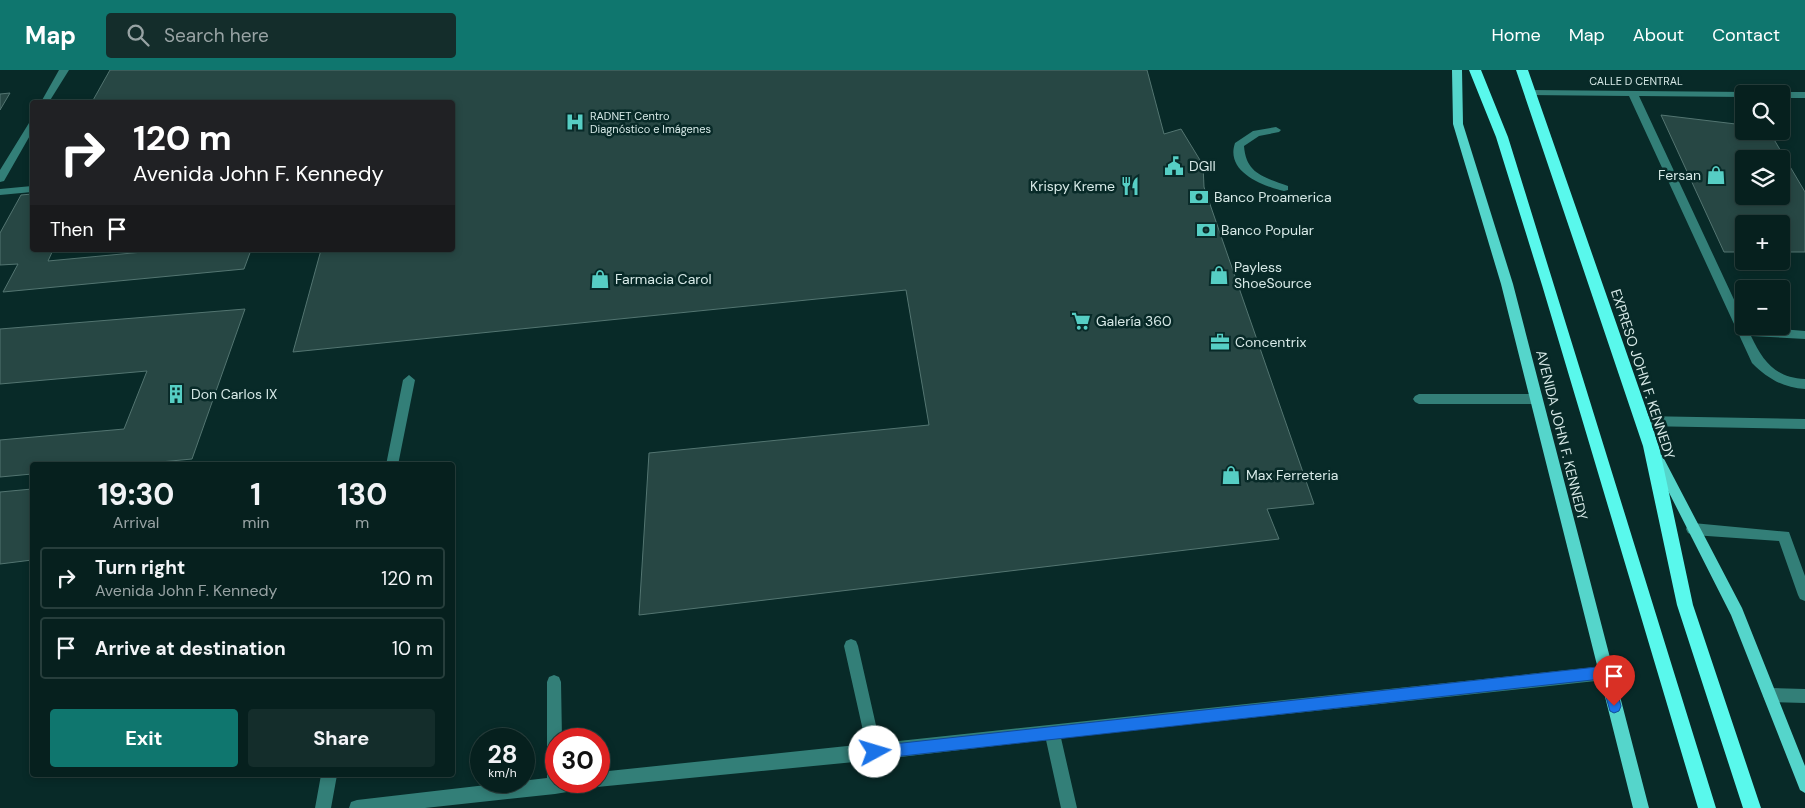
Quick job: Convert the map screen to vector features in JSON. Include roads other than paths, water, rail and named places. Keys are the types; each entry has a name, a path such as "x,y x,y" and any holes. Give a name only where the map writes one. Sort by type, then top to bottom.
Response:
{"highway":[{"path":"1475,70 1502,137 1549,285 1707,808"},
{"name":"EXPRESO JOHN F. KENNEDY","path":"1522,70 1651,446 1685,605 1752,808"}],"main road":[{"name":"AVENIDA JOHN F. KENNEDY","path":"1457,70 1458,124 1507,284 1641,808"},
{"path":"1651,446 1737,613 1805,785"}],"street":[{"path":"46,100 64,70"},
{"name":"CALLE D CENTRAL","path":"1529,93 1735,94"},
{"path":"1633,94 1735,315"},
{"path":"1790,94 1805,95"},
{"path":"0,179 30,127"},
{"path":"1276,130 1256,133 1238,144 1238,148 1242,166 1253,177 1284,188"},
{"path":"0,192 30,189"},
{"path":"1790,334 1805,335"},
{"path":"1744,335 1756,360 1771,375 1786,382 1805,384"},
{"path":"393,462 409,380"},
{"path":"1419,399 1536,399"},
{"path":"1642,421 1805,424"},
{"path":"1693,529 1784,536 1805,595"},
{"path":"851,646 875,752"},
{"path":"610,779 1606,673"},
{"path":"554,682 554,728"},
{"path":"1770,695 1805,696"},
{"path":"1052,733 1069,808"},
{"path":"323,808 329,777"},
{"path":"357,808 422,804 545,787"}],"place":[{"name":"RADNET Centro Diagnóstico e Imágenes","path":"575,122"},
{"name":"DGII","path":"1174,166"},
{"name":"Fersan","path":"1716,175"},
{"name":"Krispy Kreme","path":"1130,186"},
{"name":"Banco Proamerica","path":"1199,197"},
{"name":"Banco Popular","path":"1206,230"},
{"name":"Payless ShoeSource","path":"1219,275"},
{"name":"Farmacia Carol","path":"600,279"},
{"name":"Galería 360","path":"1081,321"},
{"name":"Concentrix","path":"1220,342"},
{"name":"Don Carlos IX","path":"176,394"},
{"name":"Max Ferreteria","path":"1231,475"}]}
